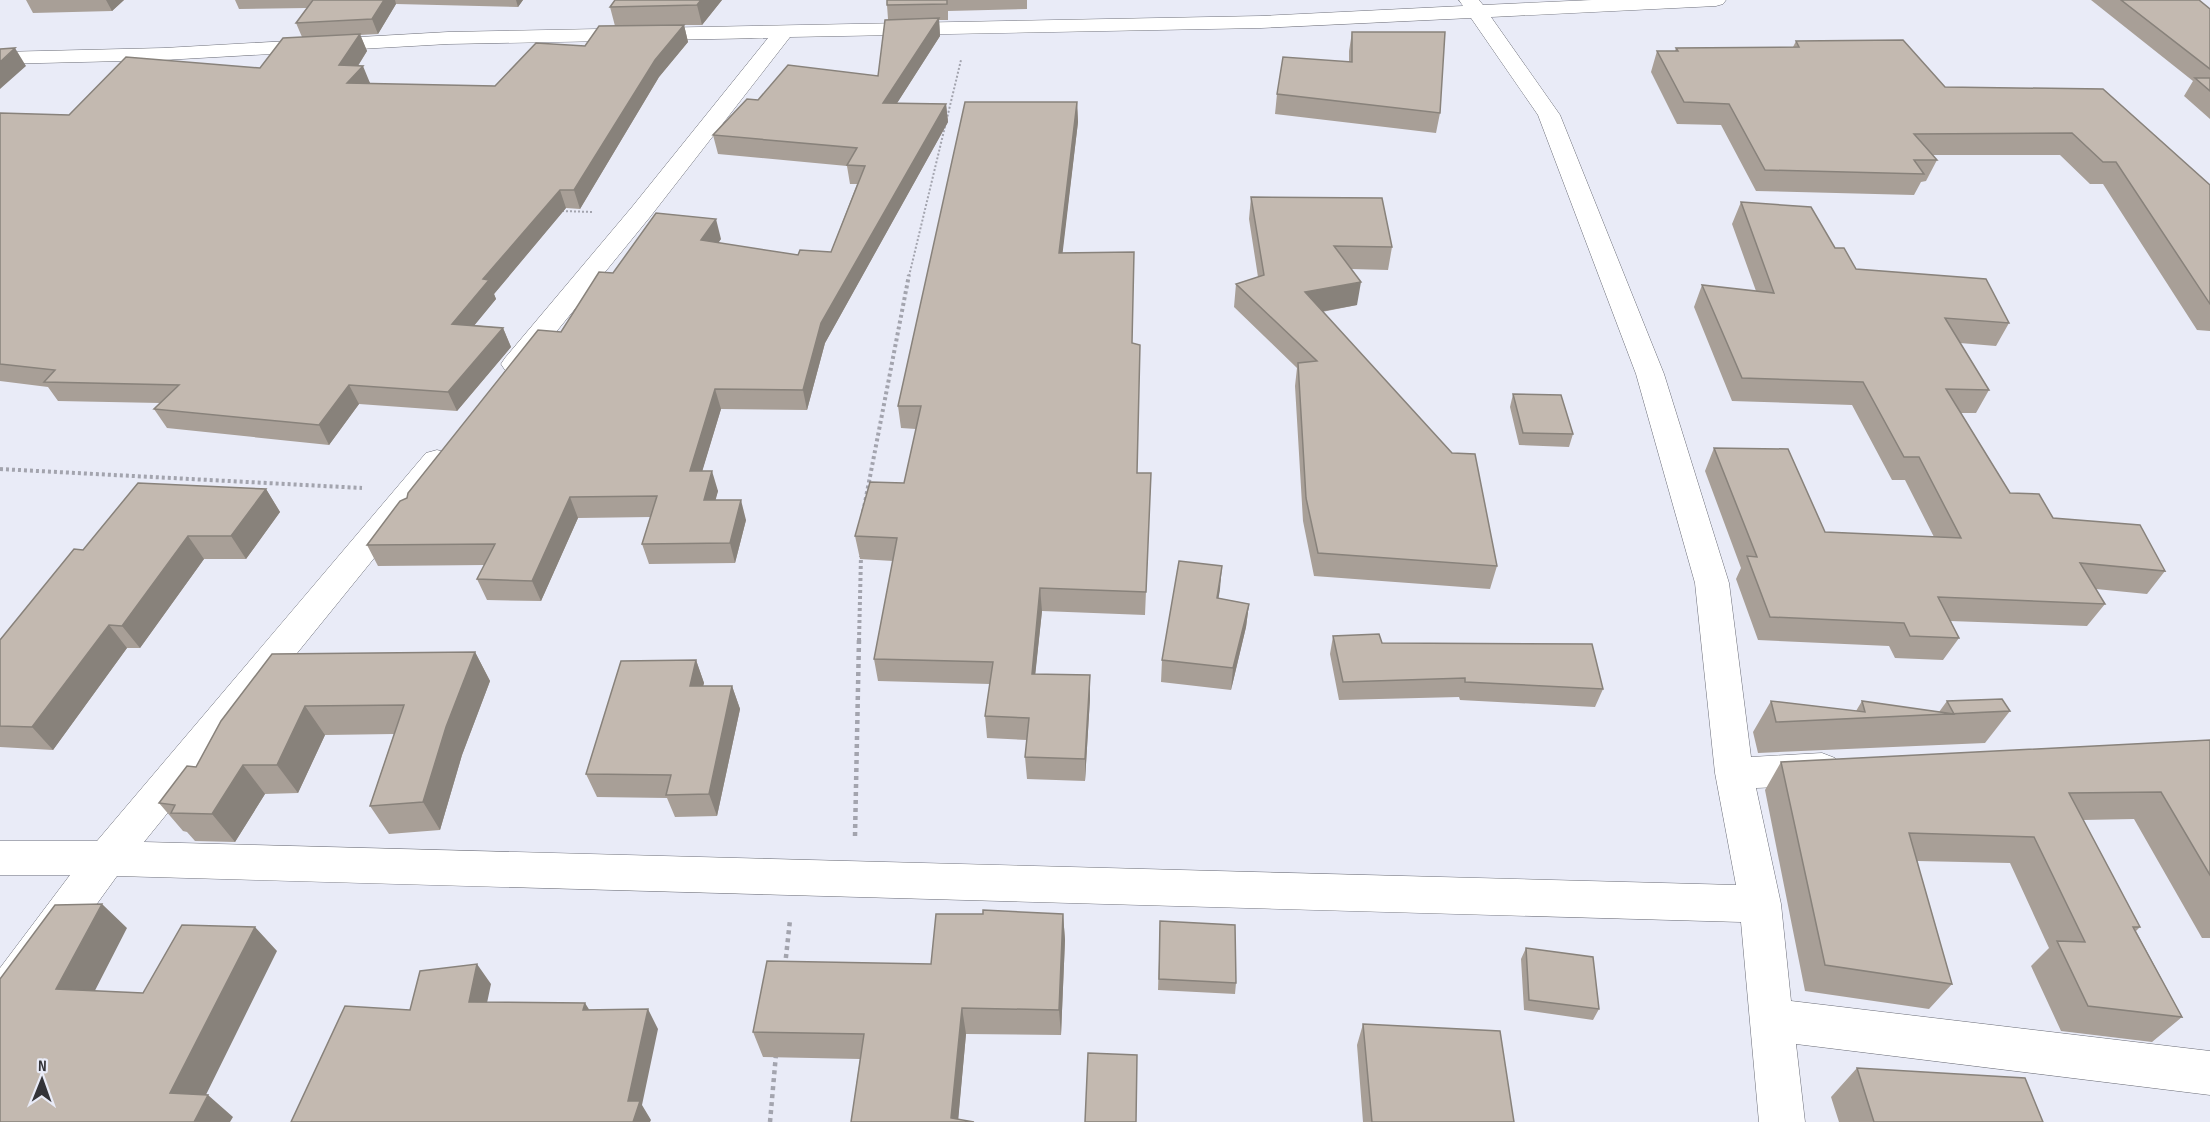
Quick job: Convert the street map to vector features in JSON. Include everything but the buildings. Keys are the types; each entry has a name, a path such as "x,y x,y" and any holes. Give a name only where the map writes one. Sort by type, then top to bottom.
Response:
{"street":[{"path":"0,58 164,54 448,38 777,41 968,30 1261,22 1474,6 1716,0"},
{"path":"1474,6 1549,115 1650,374 1712,583 1734,773 1760,904 1782,1122"},
{"path":"500,383 641,212 777,41"},
{"path":"0,1003 107,858 456,436"},
{"path":"1734,773 1853,767"},
{"path":"0,858 107,858 1760,904"},
{"path":"1772,1020 2210,1073"}],"path":[{"path":"862,519 909,274 968,30"},
{"path":"558,211 641,212"},
{"path":"0,470 411,490"},
{"path":"854,879 861,554"},
{"path":"785,971 794,878"},
{"path":"770,1122 777,1052"}]}
